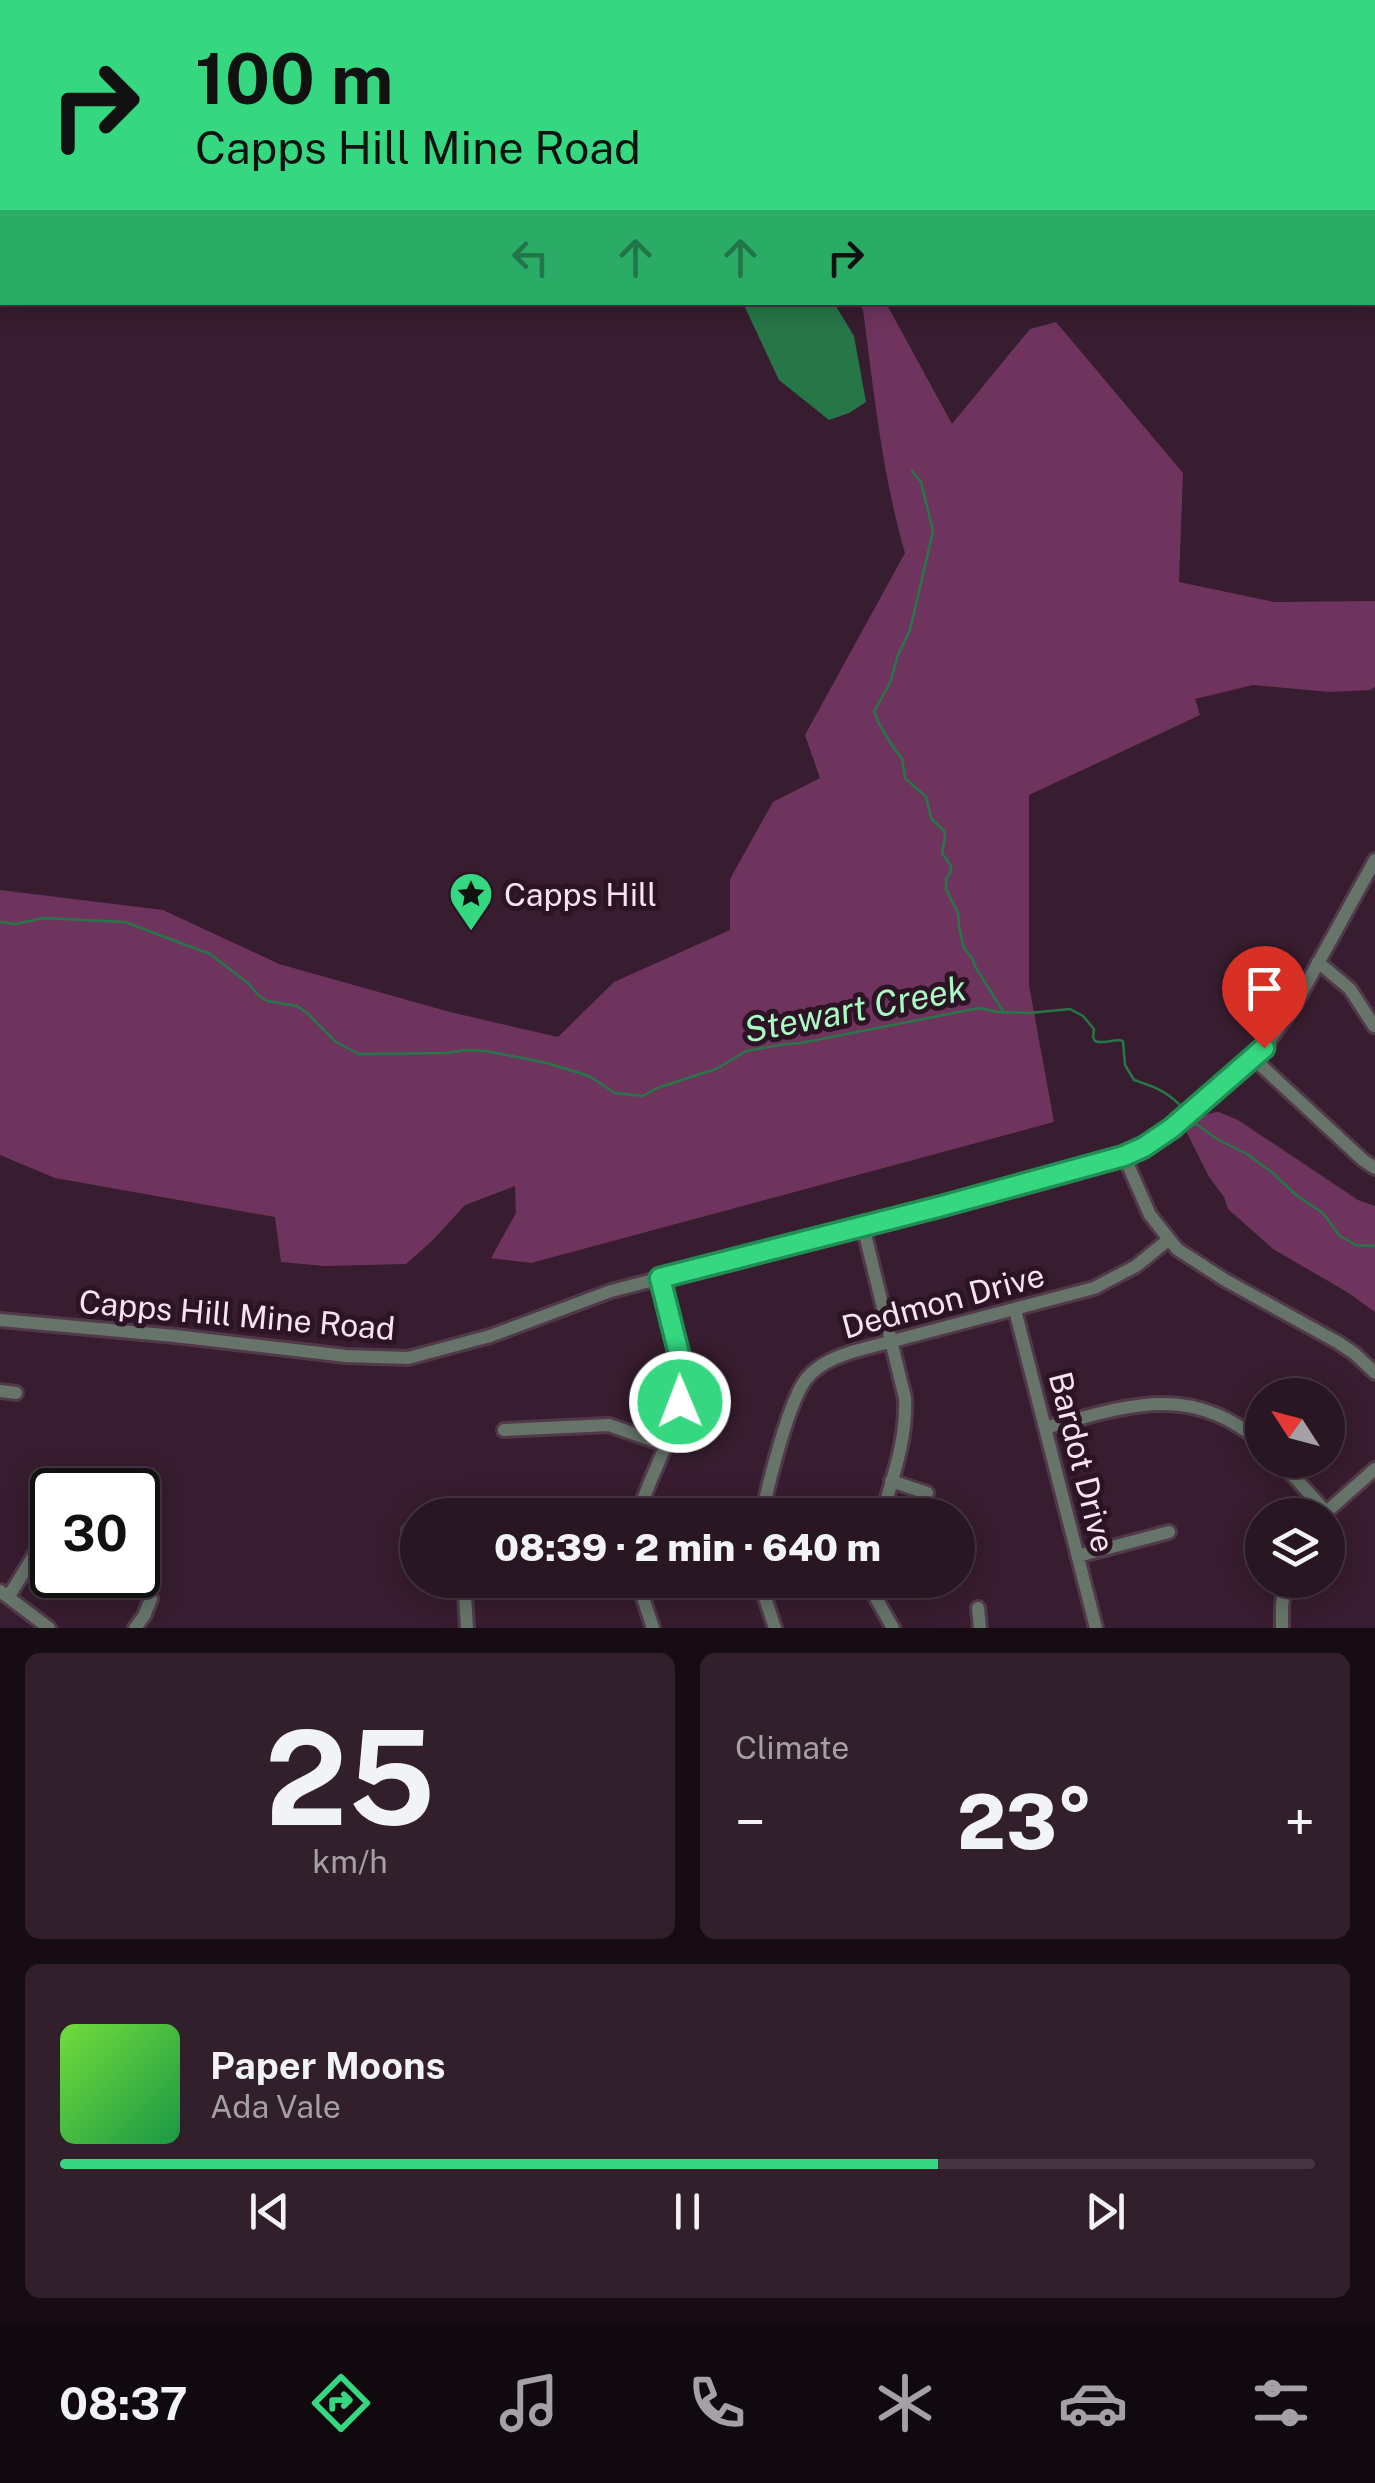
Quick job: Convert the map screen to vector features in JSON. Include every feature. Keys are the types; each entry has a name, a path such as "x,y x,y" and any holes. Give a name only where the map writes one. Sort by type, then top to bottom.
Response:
{"street":[{"name":"Capps Hill Mine Road","path":"0,1320 346,1356 396,1358 438,1352 590,1298 660,1278 1124,1156 1159,1138 1254,1058 1284,1022 1375,860"},
{"path":"1318,962 1350,989 1374,1026"},
{"path":"1254,1058 1375,1168"},
{"path":"1124,1156 1147,1210 1168,1240 1191,1260 1338,1343 1375,1372"},
{"path":"863,1226 902,1381 906,1416 887,1498"},
{"name":"Dedmon Drive","path":"767,1498 794,1402 804,1382 825,1362 1075,1294 1112,1280 1168,1240"},
{"path":"645,1498 680,1402 676,1341 660,1278"},
{"name":"Bardot Drive","path":"1015,1310 1096,1628"},
{"path":"0,1391 16,1394"},
{"path":"1045,1428 1132,1405 1176,1404 1214,1414 1245,1430"},
{"path":"504,1430 609,1425 666,1445"},
{"path":"1343,1498 1375,1469"},
{"path":"1294,1478 1311,1498"},
{"path":"892,1481 926,1493"},
{"path":"1078,1556 1169,1532"},
{"path":"30,1557 4,1594 49,1628"},
{"path":"465,1598 467,1628"},
{"path":"643,1598 653,1628"},
{"path":"765,1598 775,1628"},
{"path":"876,1598 892,1628"},
{"path":"1282,1628 1283,1598"},
{"path":"135,1628 152,1599"},
{"path":"978,1608 980,1628"}],"shaded area":[{"path":"744,305 835,305 854,336 866,402 829,420 779,380"},
{"path":"860,305 887,305 952,424 1030,329 1056,322 1183,473 1179,582 1274,602 1375,601 1375,687 1370,690 1329,692 1253,685 1195,699 1200,715 1029,795 1029,985 1054,1122 531,1263 491,1258 516,1213 515,1186 465,1205 406,1264 325,1266 281,1262 275,1217 55,1178 0,1155 0,890 163,910 279,964 450,1012 558,1037 614,982 730,930 730,879 773,802 820,778 805,735 905,553 885,463"},
{"path":"1219,1112 1238,1120 1358,1200 1375,1206 1375,1312 1273,1249 1228,1209 1187,1133 1200,1118"}],"waterway":[{"path":"912,471 921,482 933,531 910,630 890,683 874,711 902,758 905,778 926,797 931,818 944,831 942,853 951,866 946,889 958,913 964,948 1003,1011"},
{"name":"Stewart Creek","path":"0,922 16,924 43,918 125,922 210,954 259,996 297,1006 336,1042 359,1054 486,1051 547,1063 589,1076 615,1093 643,1096 716,1069 746,1051 979,1008 1029,1013 1070,1009 1094,1029 1095,1041 1123,1041 1125,1065 1134,1080 1163,1092 1179,1104"},
{"name":"Stewart Creek","path":"1196,1124 1274,1174 1323,1213 1340,1236 1356,1245 1375,1246"}],"place":[{"name":"Capps Hill","path":"471,932"}],"route":[{"path":"680,1402 679,1354 660,1278 1124,1156 1172,1128 1264,1048"}]}
